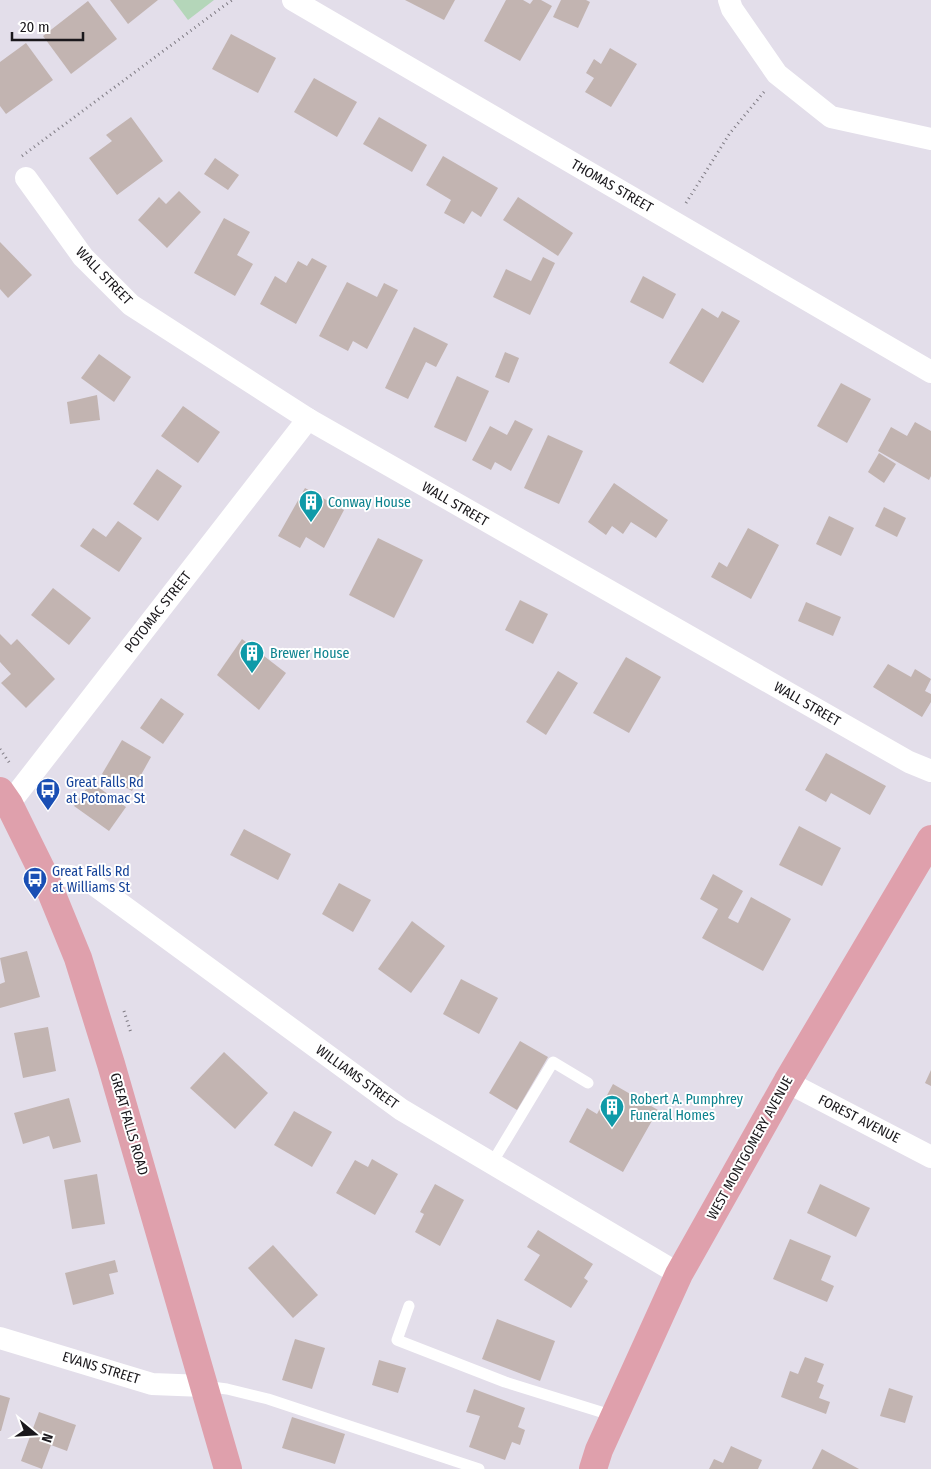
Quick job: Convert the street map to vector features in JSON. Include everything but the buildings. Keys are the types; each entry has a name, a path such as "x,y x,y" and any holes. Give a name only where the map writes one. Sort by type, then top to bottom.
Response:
{"main road":[{"name":"GREAT FALLS ROAD","path":"4,798 44,875 78,958 109,1055 228,1469"},
{"name":"WEST MONTGOMERY AVENUE","path":"592,1469 614,1416 680,1274 787,1082 931,839"}],"street":[{"name":"THOMAS STREET","path":"293,0 931,372"},
{"path":"728,0 732,9 777,74 831,117 931,139"},
{"name":"WALL STREET","path":"23,168 83,258 131,305 308,419 909,762 931,772"},
{"name":"POTOMAC STREET","path":"4,798 308,419"},
{"name":"WILLIAMS STREET","path":"44,875 72,876 92,883 402,1110 680,1274"},
{"name":"FOREST AVENUE","path":"787,1082 931,1157"},
{"name":"EVANS STREET","path":"0,1338 152,1384 204,1386"}],"lane":[{"path":"492,1164 553,1062 588,1083"},
{"path":"409,1306 397,1340 505,1382 614,1416"},
{"path":"204,1386 268,1398 478,1469"}],"path":[{"path":"23,168 207,17 232,0"},
{"path":"673,222 730,133 753,107 777,74"}],"green space":[{"path":"173,0 214,0 188,20"}],"place":[{"name":"Conway House","path":"311,523"},
{"name":"Brewer House","path":"252,674"},
{"name":"Great Falls Rd at Potomac St","path":"48,811"},
{"name":"Great Falls Rd at Williams St","path":"35,900"},
{"name":"Robert A. Pumphrey Funeral Homes","path":"612,1128"}]}
